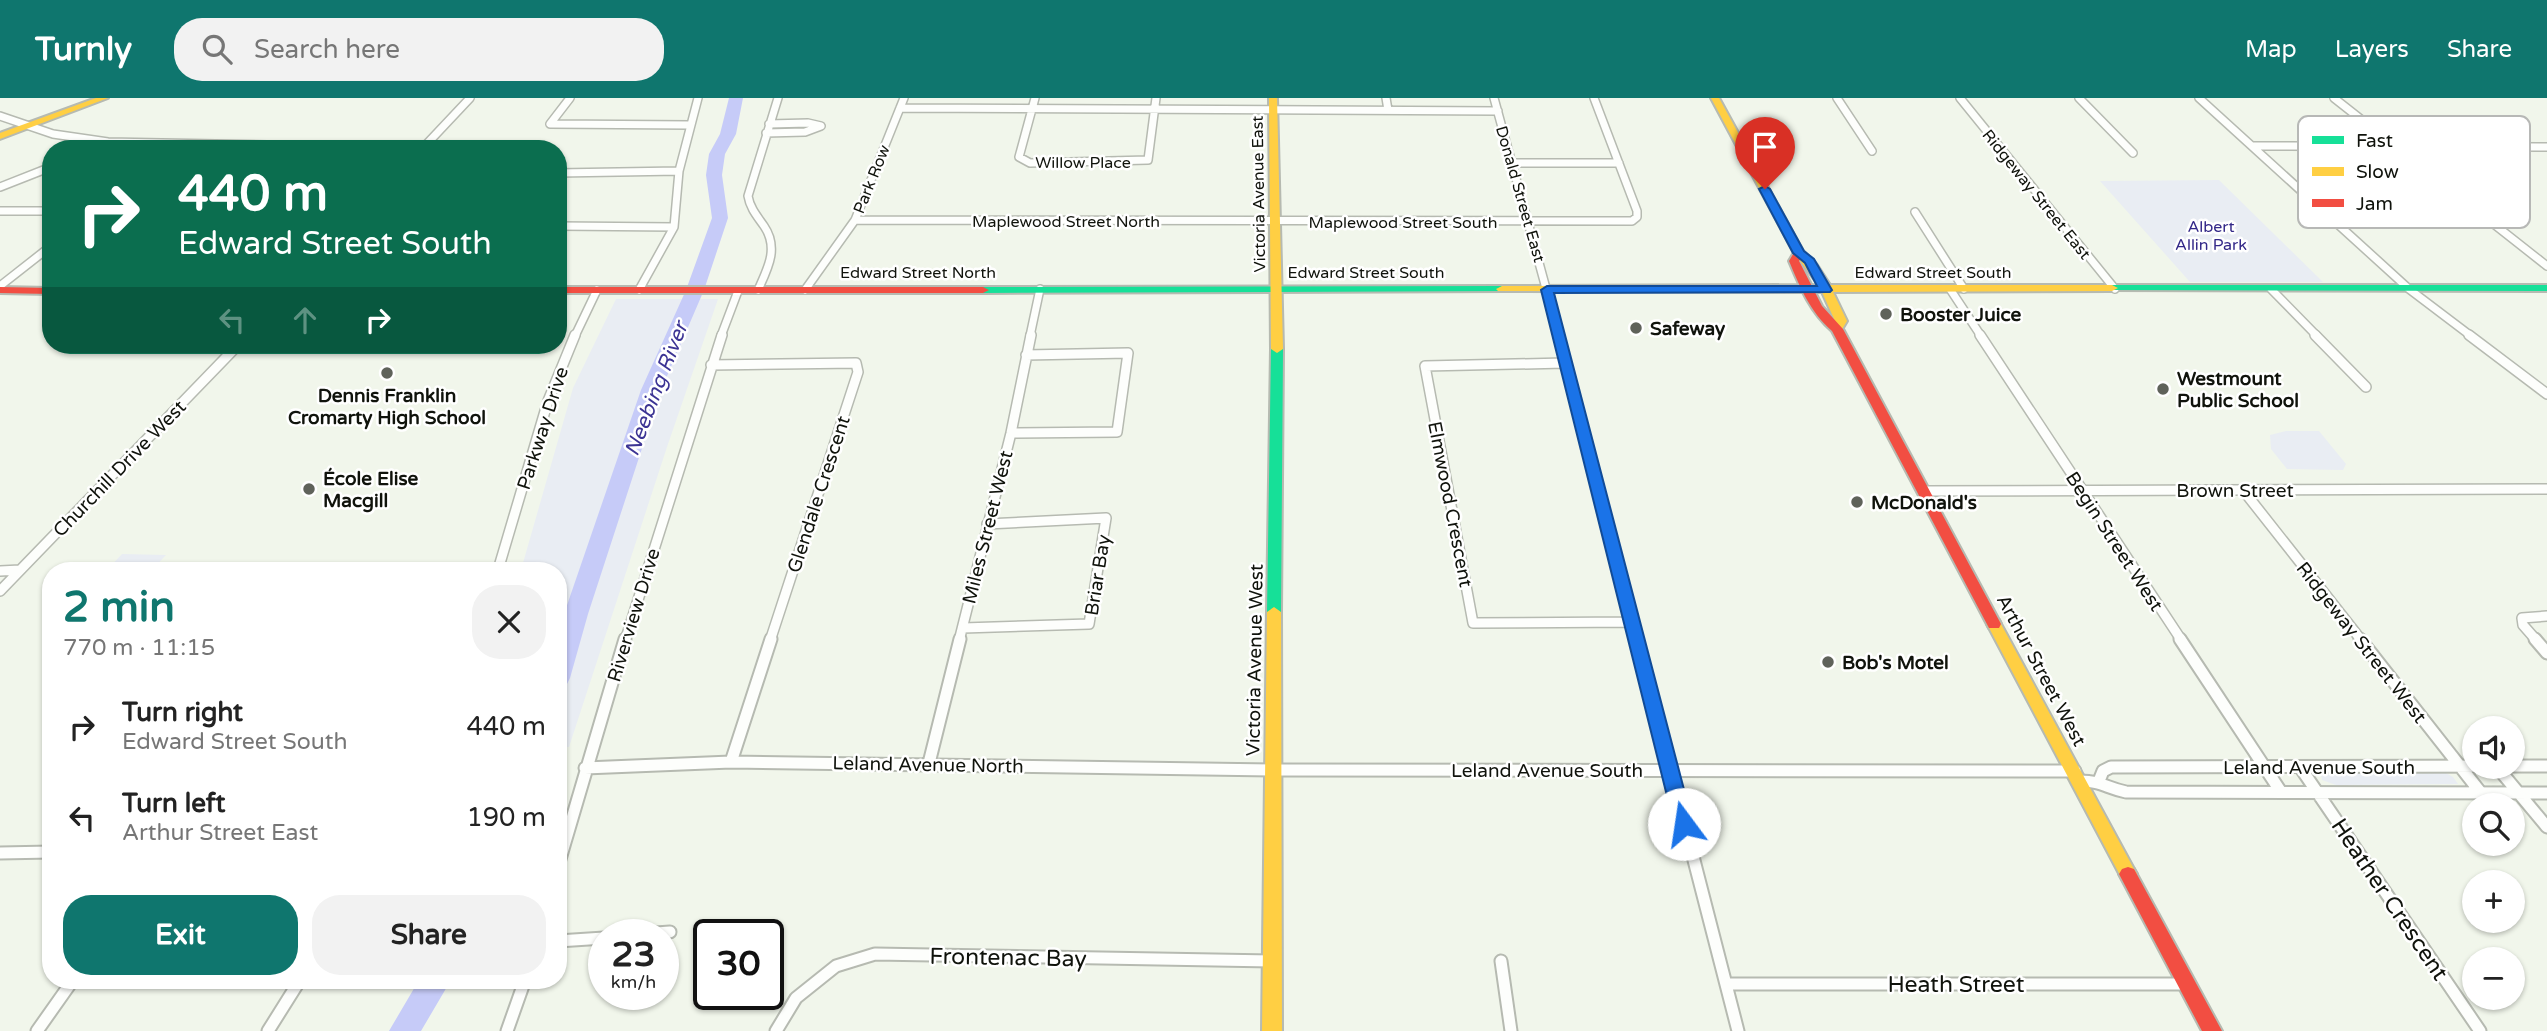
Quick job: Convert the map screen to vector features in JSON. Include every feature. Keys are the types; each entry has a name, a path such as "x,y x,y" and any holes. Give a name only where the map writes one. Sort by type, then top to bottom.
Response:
{"main road":[{"path":"0,136 104,98"},
{"path":"1715,98 1799,253 1810,261 1825,290"},
{"name":"Victoria Avenue East","path":"1273,104 1278,290"},
{"name":"Arthur Street West","path":"1799,253 1794,261 1808,290 1826,323 1837,329 2212,1031"},
{"path":"0,288 42,290"},
{"name":"Edward Street South","path":"1278,290 2547,288"},
{"name":"Edward Street North","path":"567,290 1278,290"},
{"name":"Victoria Avenue West","path":"1272,1031 1272,770 1278,290"},
{"name":"Arthur Street West","path":"1825,290 1842,321 1837,329"}],"street":[{"path":"430,140 470,98"},
{"path":"570,98 550,124 690,125"},
{"path":"639,290 674,227 679,171 698,98"},
{"path":"758,290 772,254 771,240 749,205 748,195 778,98"},
{"name":"Park Row","path":"805,290 855,220 904,98"},
{"path":"1032,110 1035,98"},
{"path":"1154,111 1156,98"},
{"path":"1386,98 1388,110"},
{"name":"Donald Street East","path":"1494,98 1547,290 1738,1031"},
{"path":"1512,163 1619,163 1594,98"},
{"path":"1837,98 1872,151"},
{"name":"Ridgeway Street East","path":"1959,98 2115,289"},
{"path":"2079,98 2133,153"},
{"path":"2199,98 2298,188"},
{"path":"2334,98 2357,116"},
{"path":"900,108 1154,111 1273,104 1388,110 1498,111"},
{"name":"Willow Place","path":"1032,110 1019,158 1030,163 1148,160 1154,111"},
{"path":"0,116 24,128 80,140"},
{"path":"766,133 805,132 821,126 808,123 769,124"},
{"path":"2252,146 2298,146"},
{"name":"Maplewood Street South","path":"1276,221 1625,222 1637,217 1619,163"},
{"path":"0,187 42,171"},
{"path":"567,173 679,171"},
{"path":"0,211 42,211"},
{"name":"Begin Street West","path":"1915,212 1957,289 2082,490 2281,792"},
{"name":"Maplewood Street North","path":"855,220 1276,221"},
{"path":"567,226 674,227"},
{"path":"2342,228 2409,289 2547,394"},
{"path":"2499,228 2547,266"},
{"path":"0,288 42,253"},
{"name":"Miles Street West","path":"929,763 1011,433 1040,289"},
{"path":"2271,289 2366,387"},
{"name":"Parkway Drive","path":"567,353 597,290"},
{"name":"Riverview Drive","path":"567,833 711,365 731,291"},
{"path":"1011,433 1117,432 1128,353 1026,355"},
{"name":"Churchill Drive West","path":"0,591 229,354"},
{"name":"Parkway Drive","path":"500,562 548,401 567,354"},
{"name":"Glendale Crescent","path":"711,365 856,363 858,372 731,762"},
{"name":"Elmwood Crescent","path":"1565,363 1425,366 1473,623 1632,622"},
{"name":"Brown Street","path":"1924,491 2547,489"},
{"name":"Ridgeway Street West","path":"2242,490 2481,793"},
{"name":"Briar Bay","path":"963,628 1089,624 1106,518 987,524"},
{"path":"0,571 20,570"},
{"path":"2547,616 2522,618 2523,625 2547,653"},
{"name":"Leland Avenue North","path":"585,768 731,762 1272,770"},
{"name":"Leland Avenue South","path":"2525,766 2547,766"},
{"name":"Leland Avenue South","path":"2099,781 2102,771 2111,767 2461,767"},
{"name":"Heather Crescent","path":"2300,767 2480,1031"},
{"name":"Leland Avenue South","path":"1272,770 1670,770 2077,776 2126,792 2481,793"},
{"path":"2507,779 2519,793"},
{"name":"Leland Avenue South","path":"2525,793 2547,793"},
{"path":"2525,800 2547,827"},
{"path":"0,853 42,852"},
{"path":"567,940 588,939"},
{"name":"Frontenac Bay","path":"776,1031 796,998 836,966 875,954 1272,961"},
{"path":"1501,961 1511,1031"},
{"name":"Heath Street","path":"1726,984 2187,984"},
{"path":"37,1031 67,989"},
{"path":"268,1031 294,989"},
{"path":"507,1031 522,989"}],"green space":[{"name":"Albert Allin Park","path":"2219,180 2323,282 2190,282 2100,181"},
{"path":"616,299 718,299 567,747 567,562 523,562 573,388"},
{"path":"2286,431 2319,431 2346,464 2343,470 2287,469 2271,449 2270,435"},
{"path":"122,554 166,555 159,562 114,562"},
{"path":"2446,773 2458,784 2336,785 2322,780 2321,774"}],"waterway":[{"name":"Neebing River","path":"567,646 651,390 695,290 720,218 714,175 717,154 728,134 736,98"},
{"name":"Neebing River","path":"404,1031 430,989"}],"traffic: fast":[{"path":"2112,288 2547,288"},
{"path":"983,290 1502,289"},
{"path":"1274,612 1277,349"}],"traffic: slow":[{"path":"0,136 104,98"},
{"path":"1273,98 1277,349"},
{"path":"1715,98 1799,253 1824,284 1841,321 1837,329"},
{"path":"1502,289 2112,288"},
{"path":"1272,1031 1274,612"},
{"path":"1994,624 2128,874"}],"traffic: jam":[{"path":"1799,253 1794,261 1811,298 1822,315 1837,329 1994,624"},
{"path":"0,290 42,291"},
{"path":"567,290 983,290"},
{"path":"2128,874 2212,1031"}],"place":[{"name":"Booster Juice","path":"1886,314"},
{"name":"Safeway","path":"1636,328"},
{"name":"Dennis Franklin Cromarty High School","path":"387,373"},
{"name":"Westmount Public School","path":"2163,389"},
{"name":"École Elise Macgill","path":"309,489"},
{"name":"McDonald's","path":"1857,502"},
{"name":"Bob's Motel","path":"1828,662"}],"route":[{"path":"1684,824 1547,290 1825,290 1810,261 1799,253 1765,189"}]}
